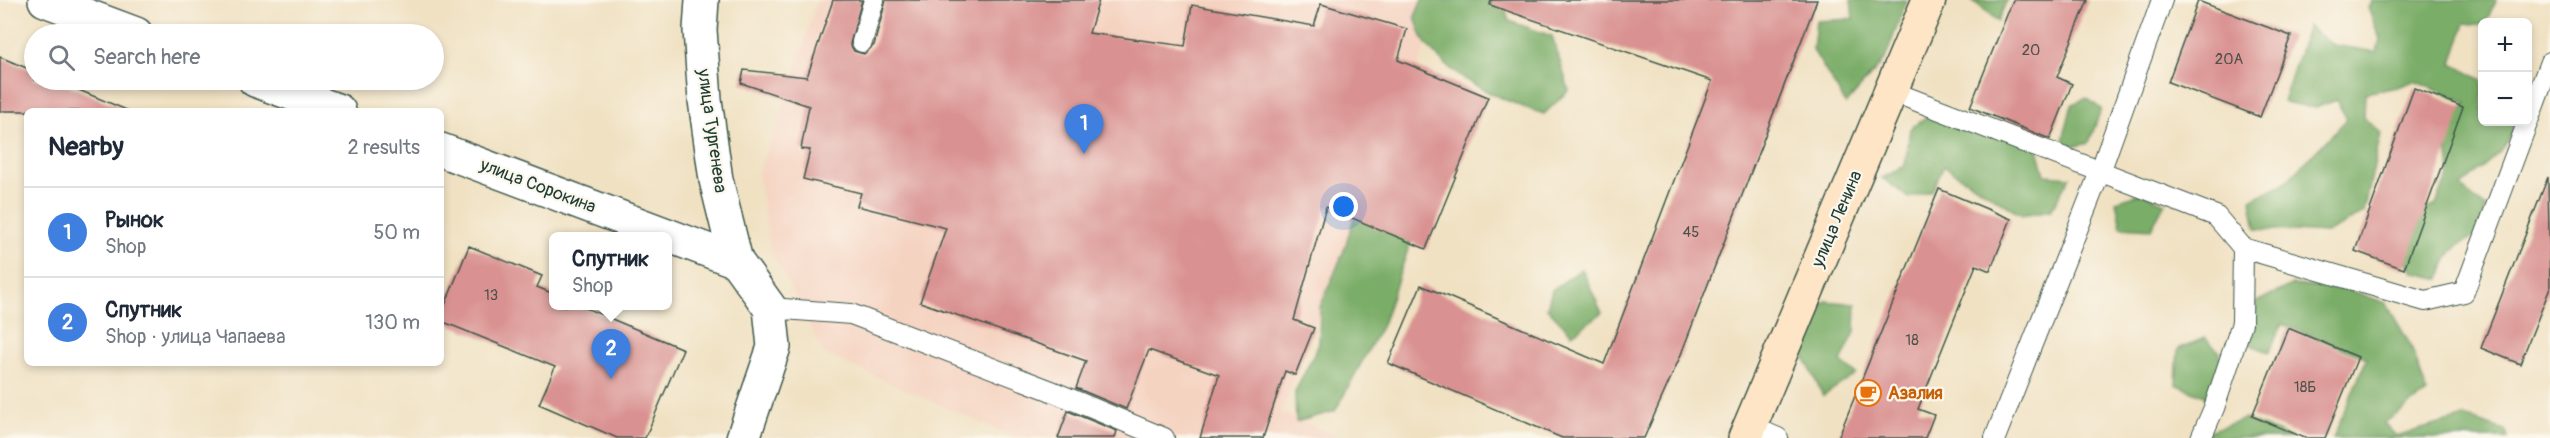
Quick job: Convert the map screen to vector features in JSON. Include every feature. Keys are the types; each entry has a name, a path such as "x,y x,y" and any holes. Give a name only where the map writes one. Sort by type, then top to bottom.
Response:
{"main road":[{"name":"улица Ленина","path":"1758,434 1891,91 1929,0"}],"street":[{"path":"45,0 109,24"},
{"name":"улица Тургенева","path":"702,0 700,30 705,100 716,180 736,261"},
{"path":"282,90 331,108"},
{"name":"улица Сорокина","path":"444,151 659,232"},
{"name":"улица Сорокина","path":"672,237 736,261"},
{"path":"736,261 770,308 774,347 742,438"}],"lane":[{"path":"862,42 874,0"},
{"path":"1995,438 2100,172 2162,0"},
{"path":"1891,91 2216,216 2243,248 2425,301 2464,292 2550,62"},
{"path":"2201,438 2214,408 2242,323 2243,248"},
{"path":"770,308 851,314 1049,390 1164,438"}],"shaded area":[{"path":"817,0 1444,0 1281,413 1341,438 1016,438 824,354 770,249 758,172 781,116"}],"green space":[{"path":"1422,0 1502,0 1509,21 1552,36 1569,90 1544,114 1512,103 1466,80 1440,59 1423,40 1415,16"},
{"path":"1851,0 1907,0 1885,59 1846,104 1813,50 1816,21 1853,19"},
{"path":"1972,0 2007,0 1998,21"},
{"path":"2372,0 2496,0 2488,18 2478,18 2478,25 2465,23 2452,64 2478,78 2478,126 2518,126 2501,151 2460,187 2485,207 2482,232 2454,249 2446,260 2440,279 2413,272 2402,254 2414,212 2435,206 2450,172 2445,130 2467,103 2414,81 2398,87 2365,93 2364,118 2381,133 2364,213 2327,233 2256,229 2251,200 2286,182 2347,119 2336,100 2316,108 2283,102 2308,26 2333,45 2377,52 2380,39 2368,8"},
{"path":"2087,98 2101,109 2089,143 2061,149 2072,104"},
{"path":"1934,111 2036,141 2045,175 2070,177 2051,210 2022,215 1944,166 1932,191 1909,198 1882,178 1905,166 1910,129"},
{"path":"2141,193 2165,203 2151,229 2121,227 2116,201"},
{"path":"1358,206 1414,232 1382,325 1335,411 1296,422 1295,392 1319,344 1320,307 1343,253"},
{"path":"1582,269 1602,313 1572,334 1547,308 1552,290"},
{"path":"2291,285 2347,289 2386,303 2411,346 2427,393 2384,423 2396,436 2465,417 2505,430 2508,438 2333,438 2367,358 2282,324 2269,352 2243,342 2251,305"},
{"path":"1825,301 1856,304 1855,332 1841,362 1856,374 1823,396 1803,354"},
{"path":"2205,338 2220,352 2222,375 2209,398 2176,384 2178,349"},
{"path":"2244,419 2292,438 2206,438 2209,431"}],"building":[{"path":"833,0 862,0 850,44 854,51 864,54 874,45 886,0 1099,0 1089,33 1185,46 1192,5 1314,26 1321,4 1407,29 1398,60 1488,97 1426,249 1326,207 1294,320 1314,328 1295,375 1285,371 1263,438 1200,438 1219,375 1149,350 1126,409 1076,388 1086,361 920,302 946,228 857,206 861,193 803,179 810,150 801,149 809,106 741,83 744,70 807,77"},
{"path":"1491,0 1817,0 1680,357 1644,438 1562,438 1388,363 1421,285 1604,364 1712,81 1490,5"},
{"path":"2013,0 2088,0 2057,77 2072,84 2050,139 1970,107"},
{"path":"2198,1 2291,36 2260,117 2168,82"},
{"path":"0,57 24,67 24,90 79,90 122,108 24,108 24,111 0,111"},
{"path":"2414,88 2463,107 2404,269 2355,251"},
{"path":"2548,177 2550,288 2520,364 2481,348"},
{"path":"1939,189 2011,219 1990,271 1976,265 1918,409 1934,415 1925,438 1838,438"},
{"path":"469,246 542,276 537,287 549,292 549,310 590,310 683,349 645,438 617,438 539,404 555,367 444,322 444,308"},
{"path":"2288,328 2358,357 2325,438 2305,438 2252,416"},
{"path":"1068,411 1117,431 1115,438 1058,438"}],"place":[{"name":"Рынок","path":"1084,154"},
{"name":"Спутник","path":"611,379"},
{"name":"Азалия","path":"1868,393"}]}
